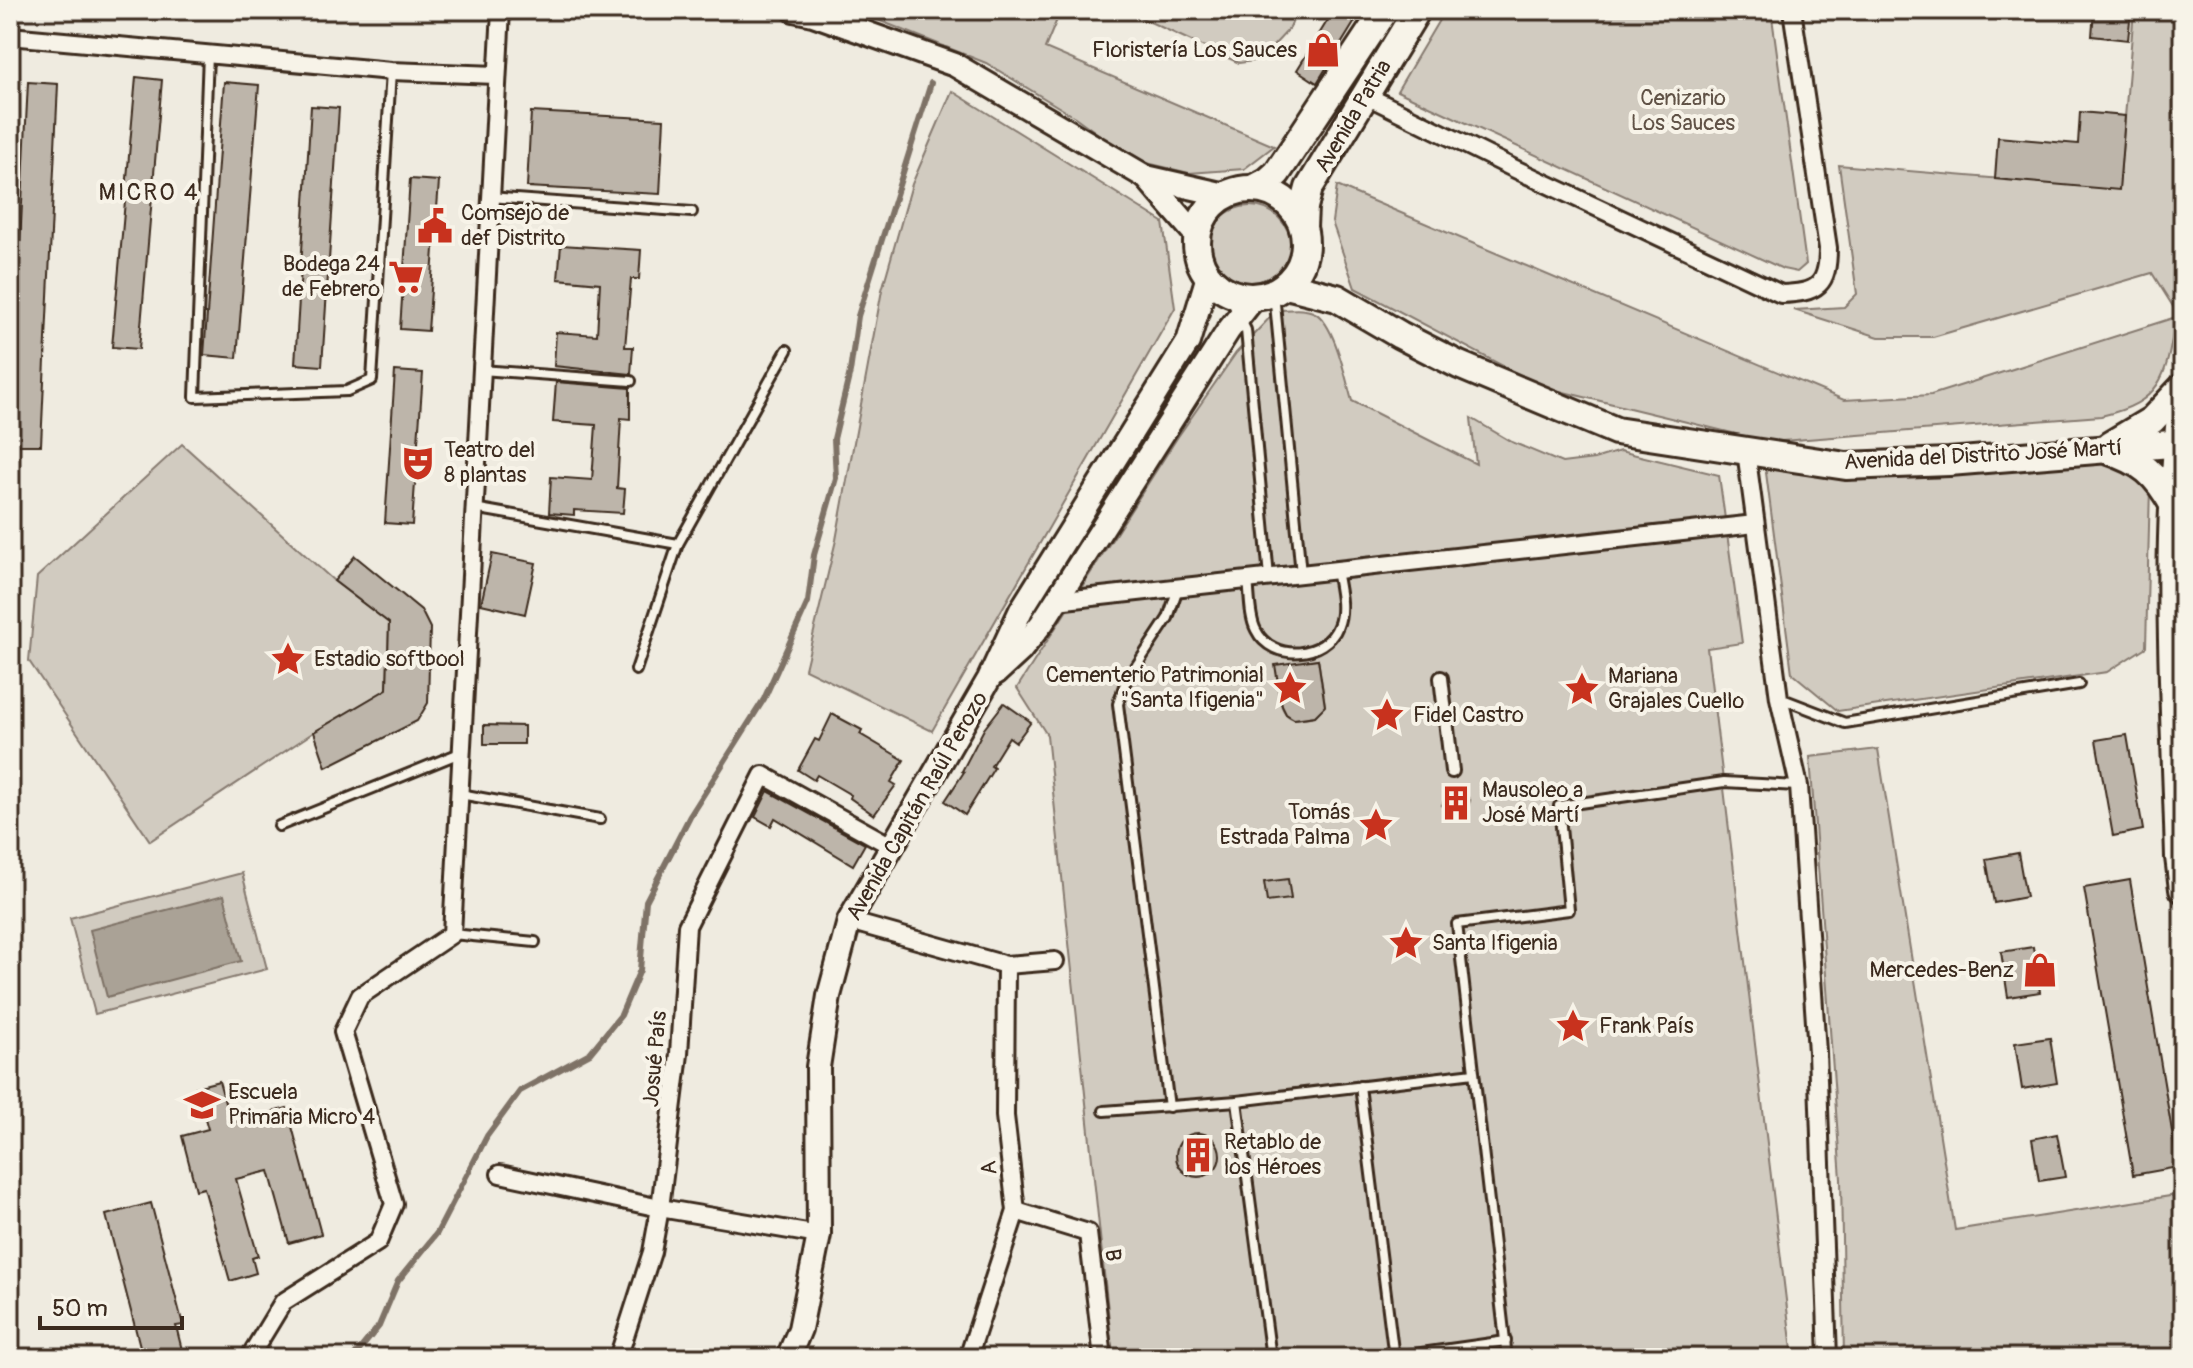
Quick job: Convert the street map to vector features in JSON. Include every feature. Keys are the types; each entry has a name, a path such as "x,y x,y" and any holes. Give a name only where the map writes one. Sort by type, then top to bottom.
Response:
{"main road":[{"path":"794,10 955,65 1146,177 1225,195 1253,189 1274,194 1292,208 1304,238 1299,269 1248,293 1198,252 1197,236 1206,212 1225,195"},
{"name":"Avenida Patria","path":"1253,189 1277,173 1385,10"},
{"name":"Avenida Patria","path":"1304,238 1304,207 1309,188 1417,10"},
{"path":"1146,177 1197,236"},
{"name":"Avenida del Distrito José Martí","path":"1304,238 1314,273 1337,298 1459,365 1616,431 1846,466 1949,462 2180,443"},
{"name":"Avenida del Distrito José Martí","path":"1248,293 1337,298"},
{"name":"Avenida Capitán Raúl Perozo","path":"989,679 1020,651 1042,623 1248,293"},
{"name":"Avenida Capitán Raúl Perozo","path":"788,1358 800,1329 819,1235 818,1067 829,996 849,921 989,679 1021,610 1188,342 1248,293"},
{"path":"2103,449 2152,420 2183,387"},
{"path":"2183,394 2172,565 2179,857 2183,889"},
{"path":"2103,449 2134,460 2160,479 2174,506"},
{"path":"1021,610 1020,622 1025,627 1042,623"}],"street":[{"path":"249,1358 283,1302 378,1242 394,1204 343,1032 360,996 452,934 501,10"},
{"path":"1365,95 1781,294 1801,294 1817,287 1825,275 1828,248 1792,10"},
{"path":"10,36 391,71 496,75"},
{"path":"1746,451 1779,698 1799,786 1817,1052 1828,1358"},
{"path":"1056,601 1755,524"},
{"path":"1441,678 1452,771"},
{"name":"Josué País","path":"618,1358 652,1252 660,1208 679,1054 687,926 763,775 891,846"},
{"path":"849,921 1006,965 1055,961"},
{"name":"A","path":"968,1358 1016,1211 1005,1116 1006,965"},
{"path":"500,1174 660,1208 819,1235"},
{"name":"B","path":"1016,1211 1088,1233 1103,1358"}],"lane":[{"path":"208,54 195,397 347,391 372,380 391,71"},
{"path":"490,197 692,212"},
{"path":"1248,293 1301,574"},
{"path":"1248,293 1246,330 1269,577"},
{"path":"636,670 678,544 787,350"},
{"path":"481,370 631,381"},
{"path":"474,508 678,544"},
{"path":"1248,579 1255,628 1267,646 1285,652 1307,651 1328,641 1338,627 1341,605 1336,570"},
{"path":"1169,1107 1118,704 1125,683 1168,618 1179,587"},
{"path":"1779,698 1845,723 2079,684"},
{"path":"279,826 461,752"},
{"path":"1507,1358 1457,924 1569,910 1559,806 1724,782 1799,786"},
{"path":"459,794 600,819"},
{"path":"452,934 535,942"},
{"path":"1104,1111 1237,1101 1474,1073"},
{"path":"1360,1086 1394,1358"},
{"path":"1237,1101 1271,1358"},
{"path":"1386,1358 1506,1341"}],"green space":[{"path":"853,10 1061,10 1045,48 1274,146 1244,169 1189,173 1134,160 1075,117 986,63"},
{"path":"1124,10 1297,10 1290,28 1260,60 1239,63"},
{"name":"Cenizario Los Sauces","path":"1445,10 1771,10 1806,264 1797,272 1783,269 1397,91"},
{"path":"2134,10 2183,10 2183,257 2174,308 2152,273 1933,337 1879,337 1794,310 1844,307 1857,294 1839,165 2119,189"},
{"path":"952,91 1163,222 1175,308 932,731 805,669 836,540 882,290 912,184"},
{"path":"1337,186 1844,400 1931,395 2176,317 2169,355 2158,383 2138,403 2122,410 2101,416 1769,442 1543,387 1355,288 1332,222"},
{"path":"1250,206 1266,209 1279,218 1288,231 1291,247 1288,263 1279,276 1266,285 1250,288 1234,285 1221,276 1212,263 1209,247 1212,231 1221,218 1234,209"},
{"name":"Santa Ifigenia","path":"1277,310 1311,311 1322,319 1334,340 1352,401 1476,464 1471,418 1512,442 1562,463 1594,459 1620,451 1719,475 1742,643 1707,648 1793,1358 1113,1358 1047,735 1017,688 1177,438 1236,353","holes":["1318,659 1325,705 1315,716 1295,719 1289,716 1281,705 1276,666"]},
{"path":"182,444 334,581 389,623 387,689 314,732 150,841 29,661 37,577"},
{"path":"2109,456 2150,486 2146,647 2107,672 1838,711 1792,673 1765,465 1845,480"},
{"path":"1878,749 1955,1230 2183,1194 2183,1358 1844,1358 1841,1179 1810,757"},
{"path":"242,873 267,969 95,1014 70,918"}],"shaded area":[{"path":"224,895 241,961 107,997 90,930"}],"building":[{"path":"1334,10 1362,10 1317,83 1297,70"},
{"path":"2094,10 2131,10 2128,40 2092,36"},
{"path":"136,77 162,80 139,349 112,347"},
{"path":"28,82 58,84 41,445 10,445"},
{"path":"224,82 259,85 237,358 204,355"},
{"path":"311,106 339,108 322,366 295,364"},
{"path":"531,112 664,119 660,194 527,187"},
{"path":"2080,112 2125,116 2119,190 1995,179 1998,137 2078,144"},
{"path":"410,179 439,181 428,331 400,329"},
{"path":"561,245 641,250 639,279 631,279 625,347 633,347 631,374 554,366 556,332 597,335 600,283 558,279"},
{"path":"395,371 423,373 412,525 385,523"},
{"path":"556,382 630,388 630,419 621,418 617,488 625,489 623,513 574,510 574,515 549,513 551,477 592,480 596,425 553,422"},
{"path":"492,554 536,563 525,614 481,604"},
{"path":"355,556 421,610 430,628 428,703 417,721 326,767 314,732 387,689 389,623 334,581"},
{"path":"1318,659 1325,706 1315,716 1294,719 1286,714 1282,706 1275,665"},
{"path":"1004,703 1031,722 1016,742 1009,737 965,815 945,801 964,772 984,729"},
{"path":"832,714 862,730 860,734 904,760 891,782 896,785 874,815 850,798 851,795 817,775 814,780 798,770 815,739 819,741"},
{"path":"484,725 524,726 524,744 484,744"},
{"path":"2127,735 2143,830 2113,836 2096,740"},
{"path":"768,791 865,844 853,865 775,818 771,826 755,817"},
{"name":"Mausoleo a José Martí","path":"1462,791 1470,800 1466,814 1451,815 1442,805 1448,792"},
{"path":"2018,853 2026,897 1994,903 1986,859"},
{"path":"1288,879 1291,899 1267,902 1264,882"},
{"path":"2130,880 2178,1167 2133,1175 2084,888"},
{"path":"2033,947 2040,992 2008,997 2001,952"},
{"path":"2050,1038 2057,1083 2022,1089 2015,1043"},
{"path":"219,1081 231,1123 287,1108 321,1234 289,1243 269,1171 236,1179 258,1256 252,1258 256,1273 230,1281 204,1188 196,1190 182,1136 208,1129 196,1087"},
{"name":"Retablo de los Héroes","path":"1198,1133 1213,1140 1220,1155 1213,1170 1198,1177 1183,1170 1176,1155 1183,1140"},
{"path":"2057,1134 2065,1177 2039,1181 2032,1139"},
{"path":"151,1203 183,1325 176,1326 184,1358 143,1358 106,1215"}],"waterway":[{"path":"353,1358 379,1326 398,1281 437,1233 487,1136 520,1091 590,1053 621,1015 640,970 646,901 690,816 764,699 808,602 814,555 836,478 834,439 850,372 858,316 931,83"}],"place":[{"name":"Floristería Los Sauces","path":"1323,50"},
{"name":"Comsejo de def Distrito","path":"435,226"},
{"name":"Bodega 24 de Febrero","path":"406,277"},
{"name":"Teatro del 8 plantas","path":"418,463"},
{"name":"Estadio softbool","path":"288,659"},
{"name":"Cementerio Patrimonial \"Santa Ifigenia\"","path":"1290,688"},
{"name":"Mariana Grajales Cuello","path":"1582,689"},
{"name":"Fidel Castro","path":"1387,715"},
{"name":"Mausoleo a José Martí","path":"1456,803"},
{"name":"Tomás Estrada Palma","path":"1376,825"},
{"name":"Santa Ifigenia","path":"1406,943"},
{"name":"Mercedes-Benz","path":"2040,970"},
{"name":"Frank País","path":"1573,1026"},
{"name":"Escuela Primaria Micro 4","path":"202,1105"},
{"name":"Retablo de los Héroes","path":"1198,1155"}],"district":[{"name":"MICRO 4","path":"149,192"}]}
